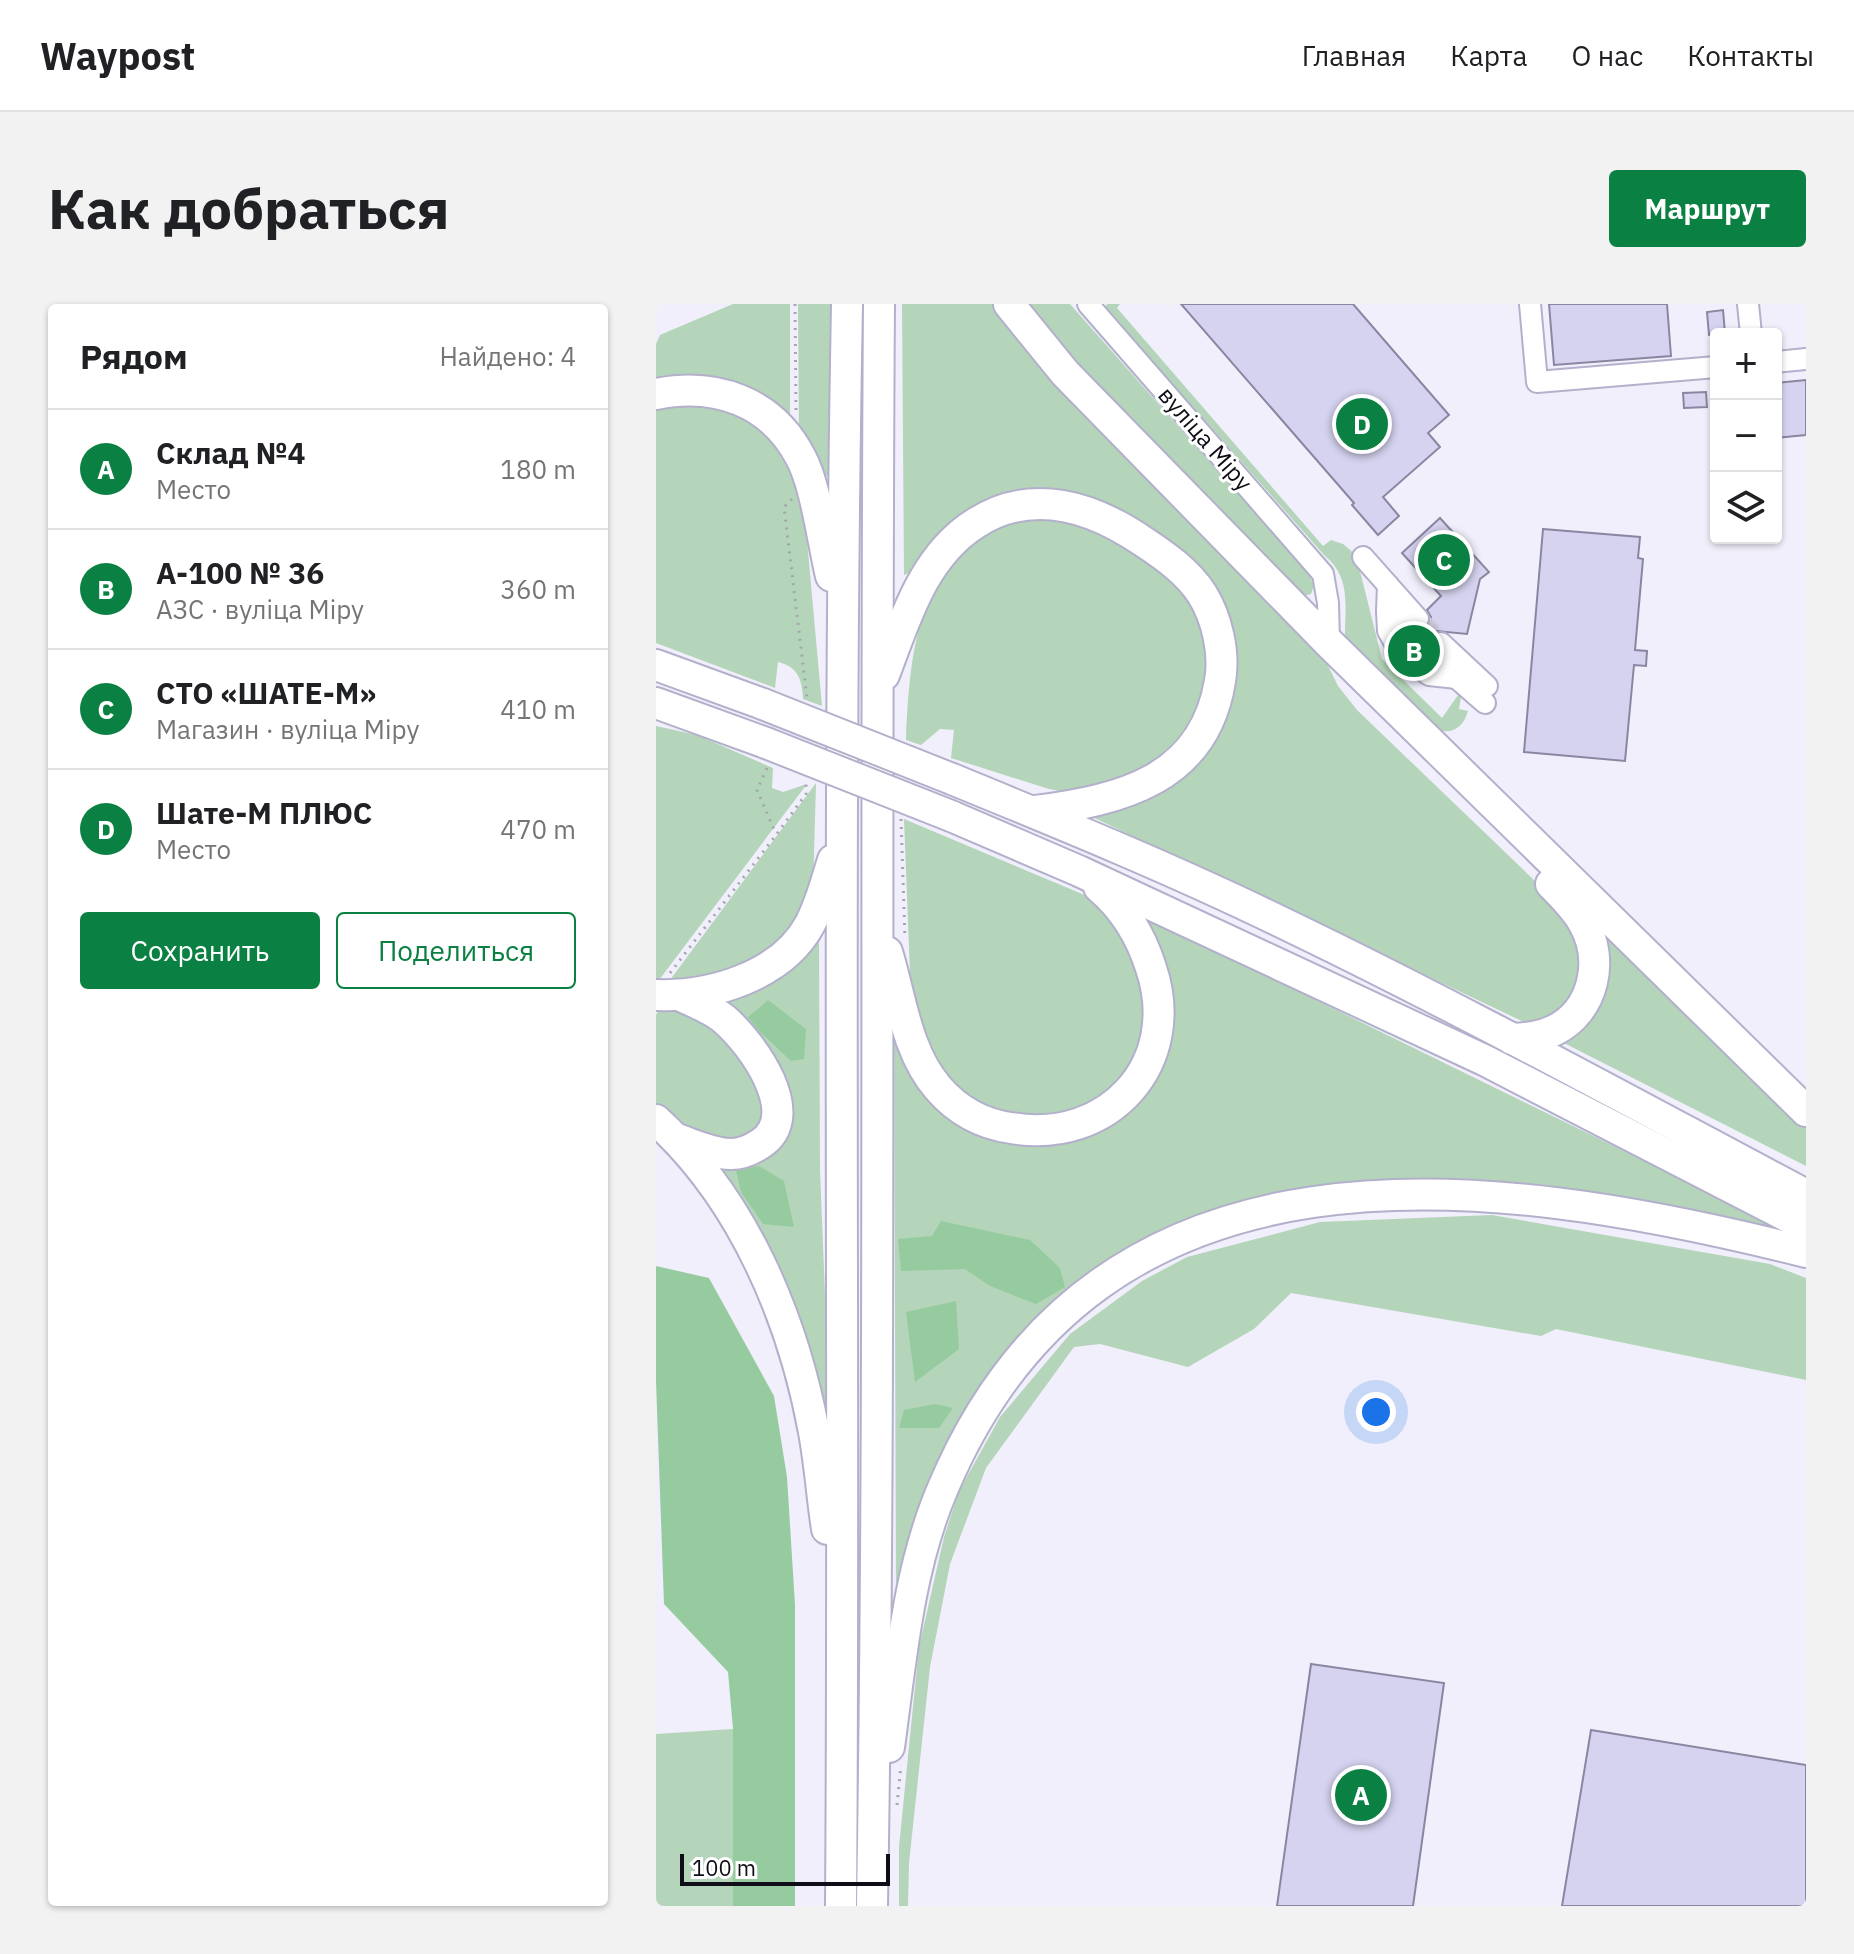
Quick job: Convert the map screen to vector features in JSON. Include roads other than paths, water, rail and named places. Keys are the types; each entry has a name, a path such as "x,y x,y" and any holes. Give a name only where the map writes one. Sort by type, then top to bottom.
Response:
{"highway":[{"path":"841,1906 841,620 847,304"},
{"path":"872,1906 878,1105 876,696 879,304"},
{"path":"1009,304 1065,373 1329,643 1806,1111"},
{"path":"656,394 693,389 712,390 731,396 769,418 788,437 802,458 809,479 841,620"},
{"path":"876,696 915,594 942,553 974,523 1007,507 1039,503 1065,505 1096,514 1160,552 1184,572 1202,595 1213,618 1221,649 1221,675 1216,706 1207,728 1178,763 1160,775 1118,795 1034,812"},
{"path":"1329,643 1347,681 1364,703 1543,875 1585,924 1592,943 1595,969 1585,1001 1575,1015 1553,1032 1512,1039"},
{"path":"656,659 688,676"},
{"path":"656,665 763,704 1034,812 1278,921 1512,1039 1806,1195"},
{"path":"664,709 768,754 951,816 1079,871 1484,1060 1806,1226"},
{"path":"666,995 737,982 777,960 795,945 809,926 821,900 843,830"},
{"path":"877,921 916,1053 931,1079 963,1111 985,1122 1005,1128 1052,1131 1076,1125 1117,1104 1145,1070 1159,1029 1155,981 1137,935 1125,913 1079,871"},
{"path":"666,995 723,1018 740,1035 766,1071 777,1112 774,1130 763,1142 747,1151 731,1154 667,1129"},
{"path":"667,1129 712,1185 749,1242 766,1275 795,1354 814,1432 843,1655"},
{"path":"873,1856 911,1593 941,1491 980,1414 1024,1353 1075,1302 1119,1270 1167,1243 1253,1214 1318,1200 1388,1193 1477,1194 1572,1203 1656,1217 1806,1252"}],"street":[{"name":"вуліца Міру","path":"1088,304 1323,574 1328,603 1329,643"},
{"path":"1530,304 1537,382 1710,368"},
{"path":"1748,304 1750,328"},
{"path":"1782,361 1806,359"},
{"path":"1363,557 1388,585 1406,631 1387,611 1388,585"},
{"path":"1429,654 1486,694 1457,678 1429,675 1429,654"}],"tunnel":[{"path":"1418,619 1441,643"},
{"path":"1406,631 1429,654"},
{"path":"1395,643 1417,666"}],"place":[{"name":"Шате-М ПЛЮС","path":"1362,424"},
{"name":"СТО «ШАТЕ-М»","path":"1444,560"},
{"name":"А-100 № 36","path":"1414,651"},
{"name":"Склад №4","path":"1361,1795"}]}
